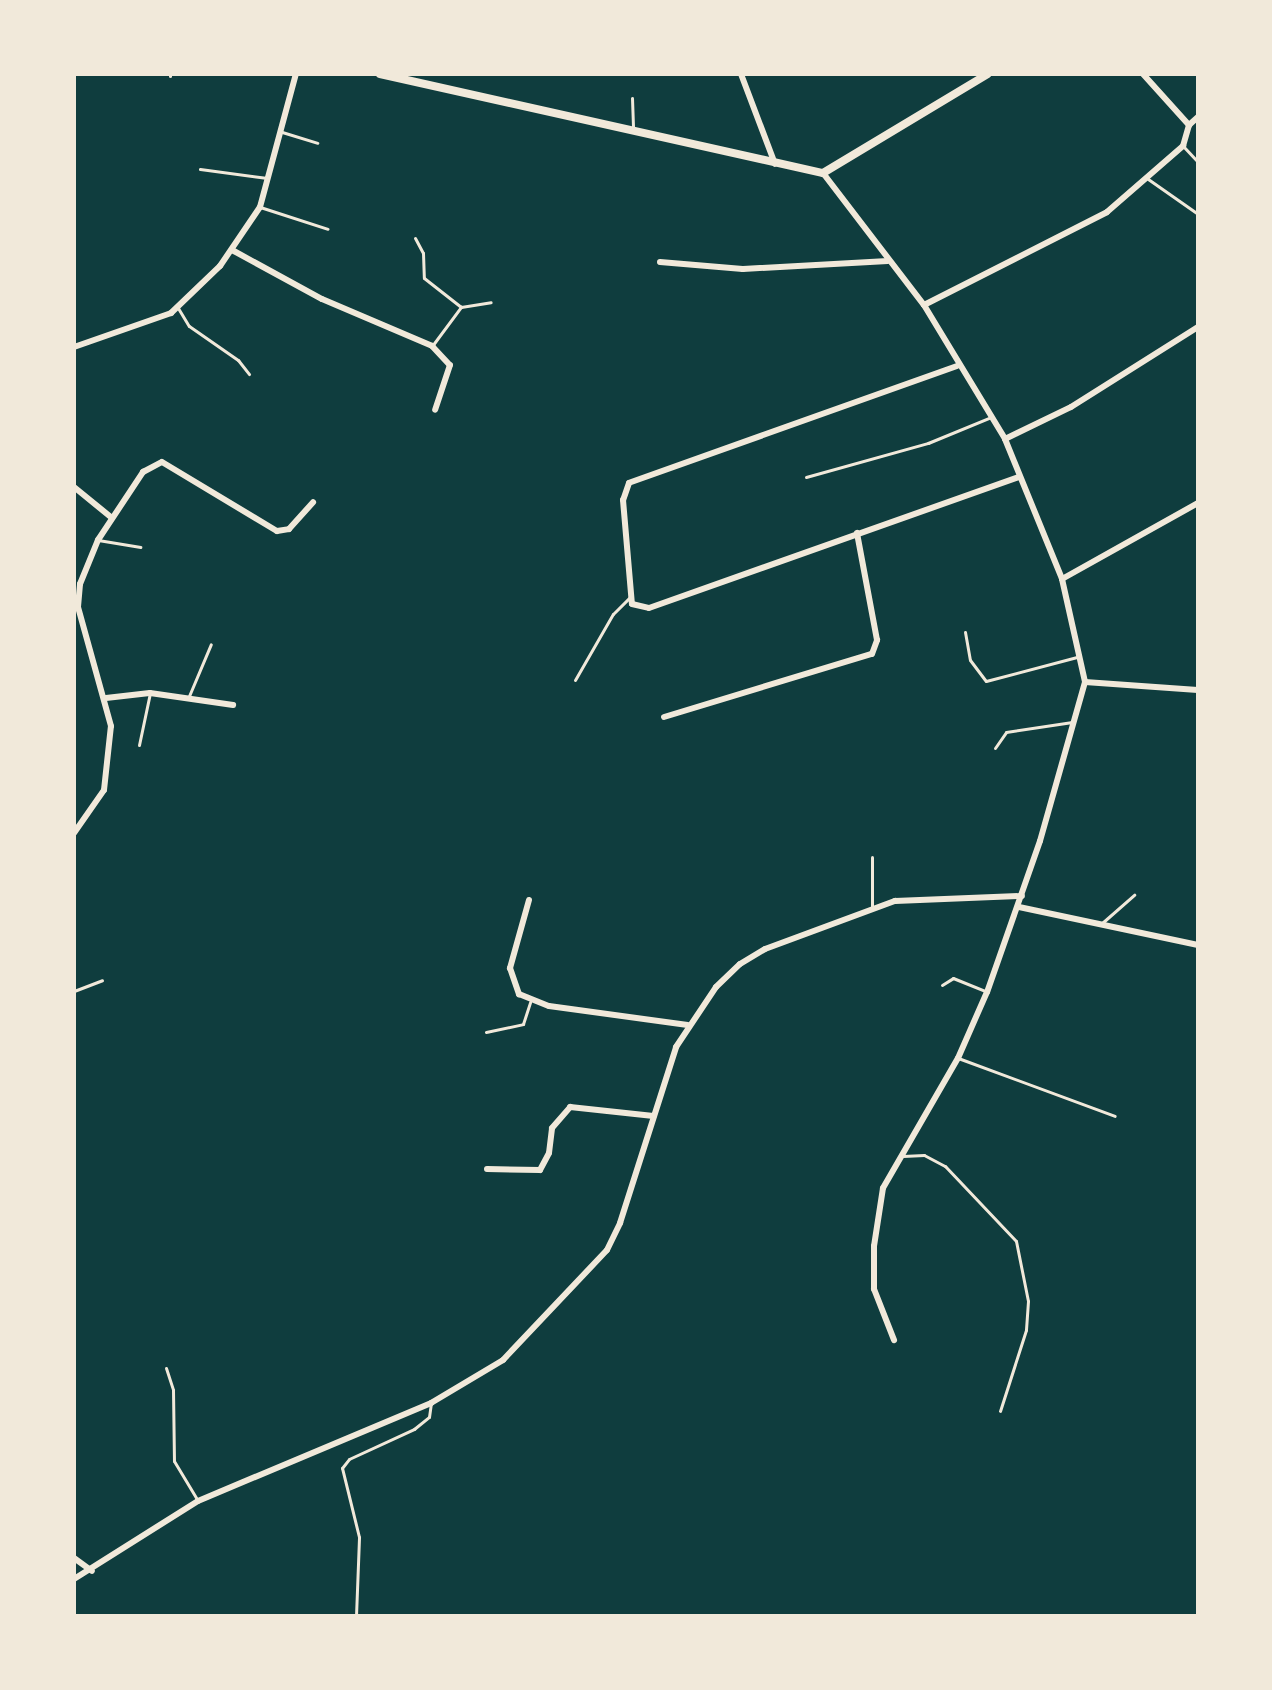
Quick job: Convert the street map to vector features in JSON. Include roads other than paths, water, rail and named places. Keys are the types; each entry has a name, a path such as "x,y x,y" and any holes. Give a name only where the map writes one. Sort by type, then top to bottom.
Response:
{"street":[{"path":"74,347 178,308 232,250 260,207 296,74"},
{"path":"380,74 823,173 988,74"},
{"path":"741,74 775,164"},
{"path":"1143,74 1189,125"},
{"path":"924,305 1099,218 1183,146 1189,125 1198,117"},
{"path":"823,173 924,305 957,366 1005,439 1062,579 1085,682 1019,907 987,992 958,1058 883,1188 874,1246 874,1289 894,1340"},
{"path":"232,250 322,299 432,346 450,365 435,410"},
{"path":"660,262 743,269 888,261"},
{"path":"1005,439 1071,407 1198,327"},
{"path":"957,366 629,483 623,500 631,596 637,607 649,608 1018,477"},
{"path":"74,833 104,790 111,726 106,698 78,607 80,584 98,540 112,518 155,462 277,531 289,529 313,502"},
{"path":"74,487 112,518"},
{"path":"1062,579 1198,503"},
{"path":"664,717 872,654 877,640 857,533"},
{"path":"1085,682 1198,690"},
{"path":"106,698 150,693 189,696 233,705"},
{"path":"74,1579 92,1571 198,1501 431,1403 503,1360 598,1261 620,1223 654,1116 688,1025 740,964 765,949 872,907 926,896 1022,896"},
{"path":"529,900 510,968 513,985 530,1002 688,1025"},
{"path":"1019,907 1198,945"},
{"path":"487,1169 540,1170 549,1153 552,1128 570,1107 654,1116"},
{"path":"74,1558 92,1571"}],"lane":[{"path":"632,98 633,132"},
{"path":"282,132 317,143"},
{"path":"1183,146 1198,162"},
{"path":"200,169 267,178"},
{"path":"1148,179 1198,214"},
{"path":"260,207 328,229"},
{"path":"415,238 423,253 424,278 461,307"},
{"path":"432,346 461,307 491,302"},
{"path":"178,308 189,326 238,360 249,374"},
{"path":"806,477 928,443 991,417"},
{"path":"98,540 140,547"},
{"path":"575,680 613,614 631,596"},
{"path":"965,632 974,669 986,681 1080,656"},
{"path":"189,696 211,644"},
{"path":"139,745 150,693"},
{"path":"995,748 1006,732 1076,721"},
{"path":"872,857 872,907"},
{"path":"1102,923 1134,895"},
{"path":"942,985 953,978 987,992"},
{"path":"74,991 102,980"},
{"path":"486,1032 523,1024 530,1002"},
{"path":"958,1058 1115,1116"},
{"path":"903,1156 924,1155 945,1166 1016,1241 1028,1301 1026,1330 1000,1411"},
{"path":"166,1368 173,1390 174,1461 198,1501"},
{"path":"356,1616 359,1537 342,1468 349,1459 414,1429 429,1417 431,1403"}]}
